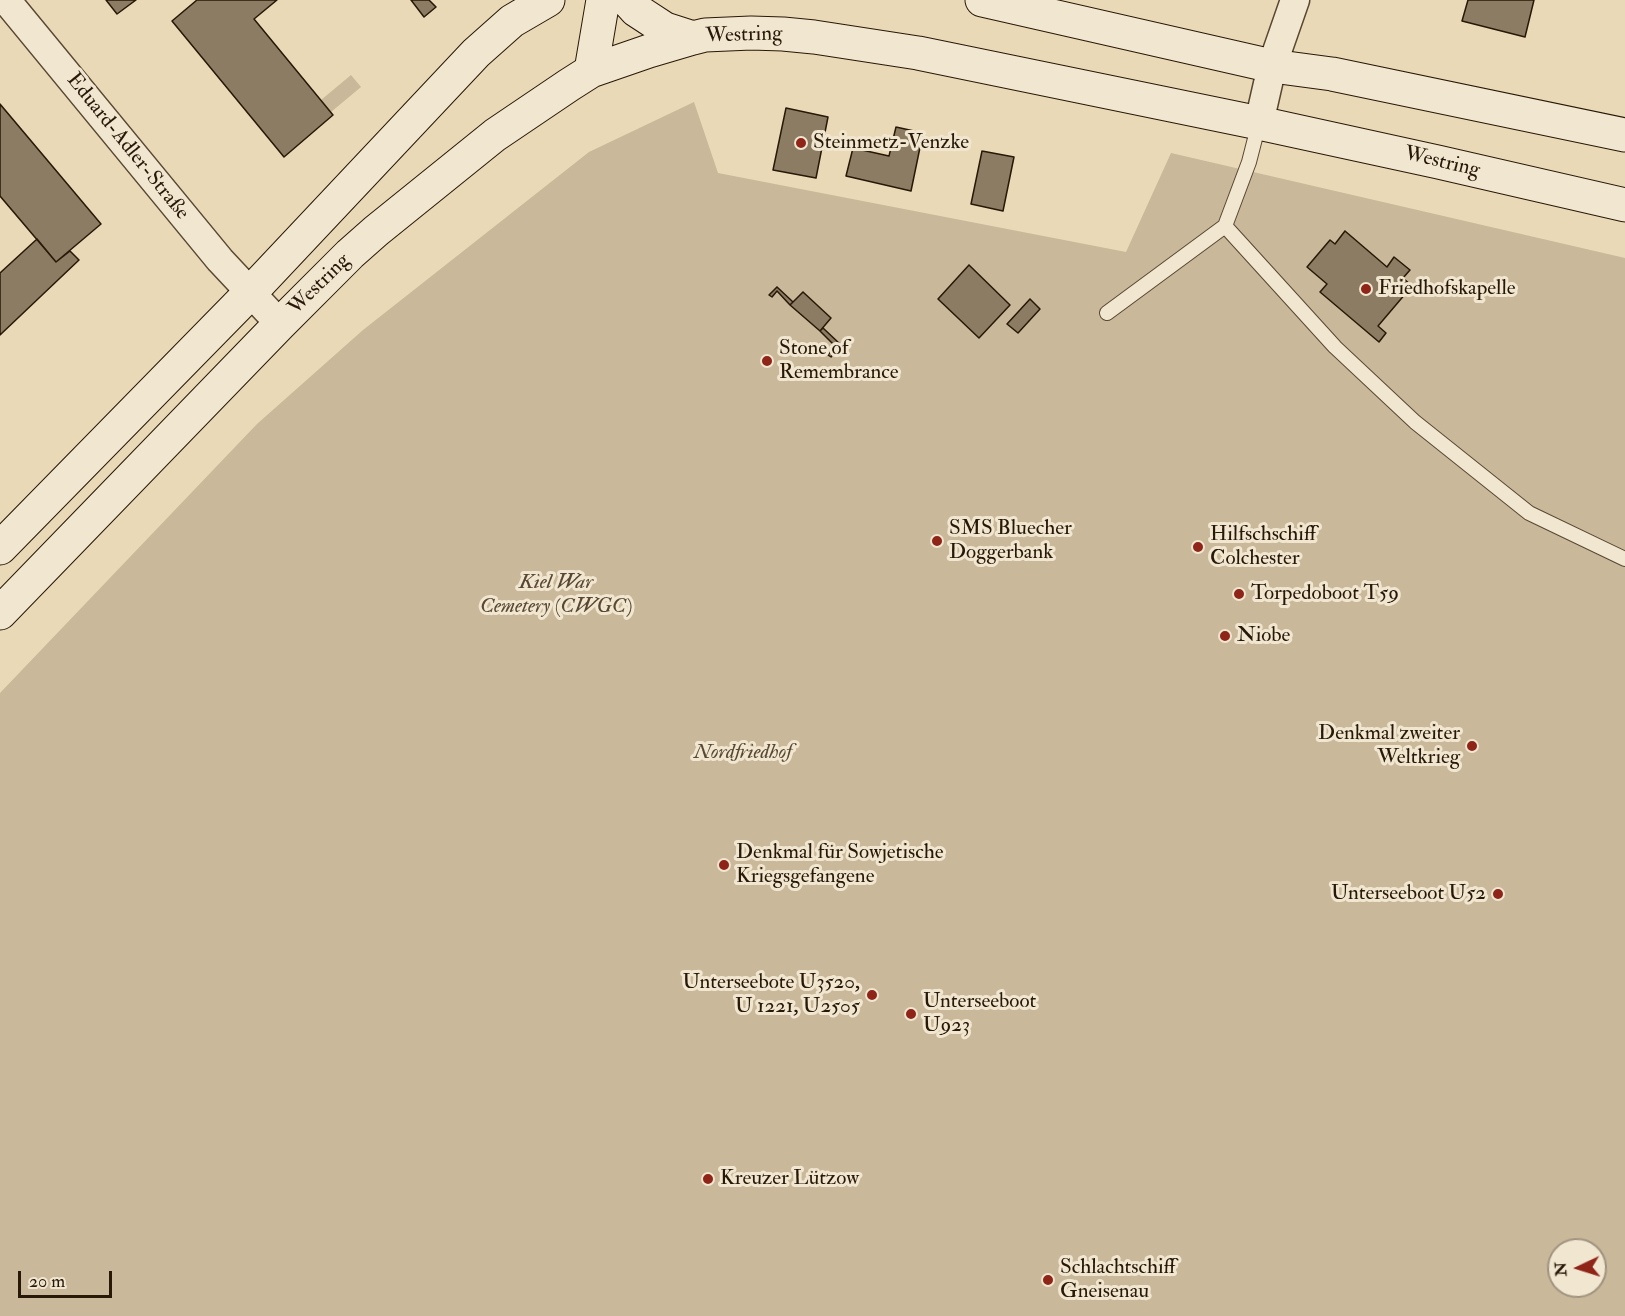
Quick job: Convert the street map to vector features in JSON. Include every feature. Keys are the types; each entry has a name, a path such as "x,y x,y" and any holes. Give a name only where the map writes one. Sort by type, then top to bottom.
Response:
{"main road":[{"path":"0,548 250,293 476,53 512,21 548,0"},
{"path":"591,71 603,0"},
{"path":"627,0 636,10 665,29 693,38"},
{"path":"982,0 1272,66 1349,77 1625,135"},
{"name":"Westring","path":"0,613 350,254 437,181 495,135 591,71 693,38 705,35 783,34 918,53 1450,164 1625,205"}],"street":[{"name":"Eduard-Adler-Straße","path":"6,0 220,260 250,293"},
{"path":"1259,123 1272,66 1295,0"},
{"name":"Westring","path":"250,293 280,324"}],"lane":[{"path":"1107,313 1225,226 1249,162 1259,123"},
{"path":"1225,226 1335,347 1416,422 1529,513 1625,559"}],"green space":[{"path":"351,75 361,87 331,112 321,100"},
{"name":"Nordfriedhof","path":"694,102 718,173 1126,252 1171,153 1625,258 1625,1316 0,1316 0,693 257,424 363,330 589,152"}],"building":[{"path":"106,0 136,0 117,14"},
{"path":"197,0 277,0 254,19 333,115 284,157 172,21"},
{"path":"411,0 429,0 436,7 424,17"},
{"path":"1468,0 1534,0 1525,37 1462,21"},
{"path":"0,104 101,224 56,262 0,196"},
{"name":"Steinmetz-Venzke","path":"786,108 828,117 816,178 773,170"},
{"path":"896,127 923,133 911,191 846,176 853,148 889,156"},
{"path":"982,151 1014,157 1003,211 971,204"},
{"name":"Friedhofskapelle","path":"1345,231 1387,267 1394,257 1410,270 1403,278 1412,286 1378,326 1386,333 1379,342 1320,292 1327,284 1307,267 1330,240 1335,244"},
{"path":"37,239 56,262 70,251 79,260 0,335 0,273"},
{"path":"969,265 1010,305 979,338 938,299"},
{"path":"777,287 793,302 790,305 777,291 772,297 769,295"},
{"path":"803,292 831,318 820,331 790,305"},
{"path":"1030,299 1040,309 1018,333 1007,324"},
{"path":"823,328 840,344 831,357 828,355 835,346 820,331"}],"place":[{"name":"Steinmetz-Venzke","path":"801,143"},
{"name":"Friedhofskapelle","path":"1366,289"},
{"name":"Stone of Remembrance","path":"767,361"},
{"name":"SMS Bluecher Doggerbank","path":"937,541"},
{"name":"Hilfschschiff Colchester","path":"1198,547"},
{"name":"Torpedoboot T59","path":"1239,594"},
{"name":"Niobe","path":"1225,636"},
{"name":"Denkmal zweiter Weltkrieg","path":"1472,746"},
{"name":"Denkmal für Sowjetische Kriegsgefangene","path":"724,865"},
{"name":"Unterseeboot U52","path":"1498,894"},
{"name":"Unterseebote U3520, U 1221, U2505","path":"872,995"},
{"name":"Unterseeboot U923","path":"911,1014"},
{"name":"Kreuzer Lützow","path":"708,1179"},
{"name":"Schlachtschiff Gneisenau","path":"1048,1280"}],"park label":[{"name":"Kiel War Cemetery (CWGC)","path":"556,595"}]}
